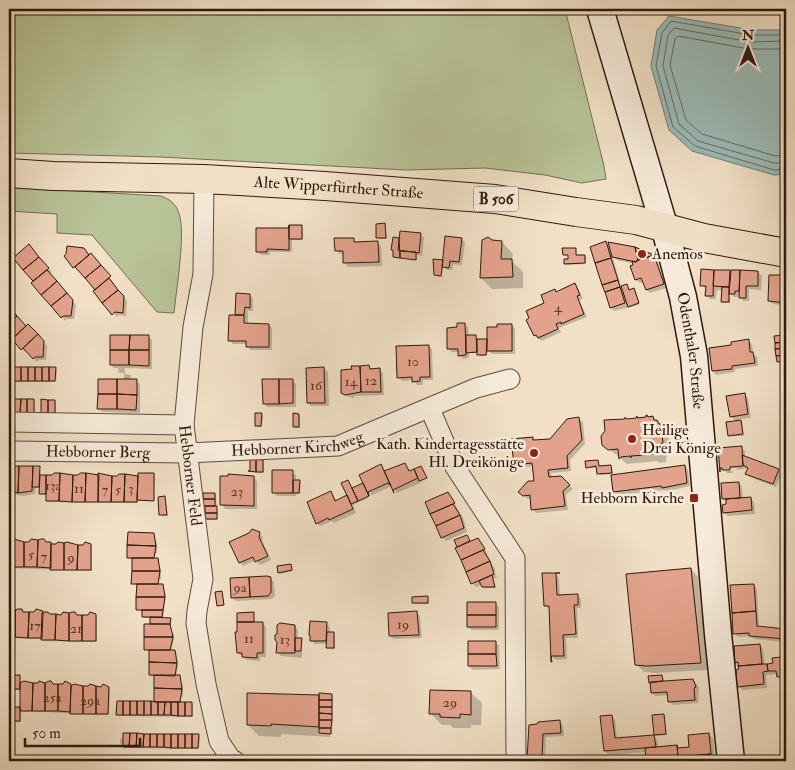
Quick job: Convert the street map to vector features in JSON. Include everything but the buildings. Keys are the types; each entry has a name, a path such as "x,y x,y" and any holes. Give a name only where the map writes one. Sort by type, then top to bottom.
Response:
{"main road":[{"name":"Odenthaler Straße","path":"600,9 665,229 694,356 731,761"},
{"name":"Alte Wipperfürther Straße","path":"9,174 204,179 495,199 636,220 665,229"},
{"name":"B 506","path":"665,229 786,253"}],"street":[{"name":"Hebborner Feld","path":"204,179 203,274 193,327 184,425 203,579 196,623 206,684 219,741 231,759 235,761"},
{"name":"Hebborner Kirchweg","path":"188,453 338,446 430,409 476,388 510,379"},
{"path":"430,409 455,467 516,558 516,761"},
{"name":"Hebborner Berg","path":"9,422 184,425"},
{"name":"Hebborner Berg","path":"9,451 188,453"}],"green space":[{"path":"9,9 565,9 606,179 582,183 545,175 485,168 406,170 160,157 9,153"},
{"path":"11,187 161,196 167,198 178,211 181,231 174,313 157,312 92,235 57,233 57,214 9,211"}],"water":[{"path":"669,16 752,30 786,30 786,174 774,175 692,151 669,130 651,66 657,30"}],"place":[{"name":"Anemos","path":"642,254"},
{"name":"Heilige Drei Könige","path":"632,439"},
{"name":"Kath. Kindertagesstätte Hl. Dreikönige","path":"534,453"},
{"name":"Hebborn Kirche","path":"694,498"}]}
